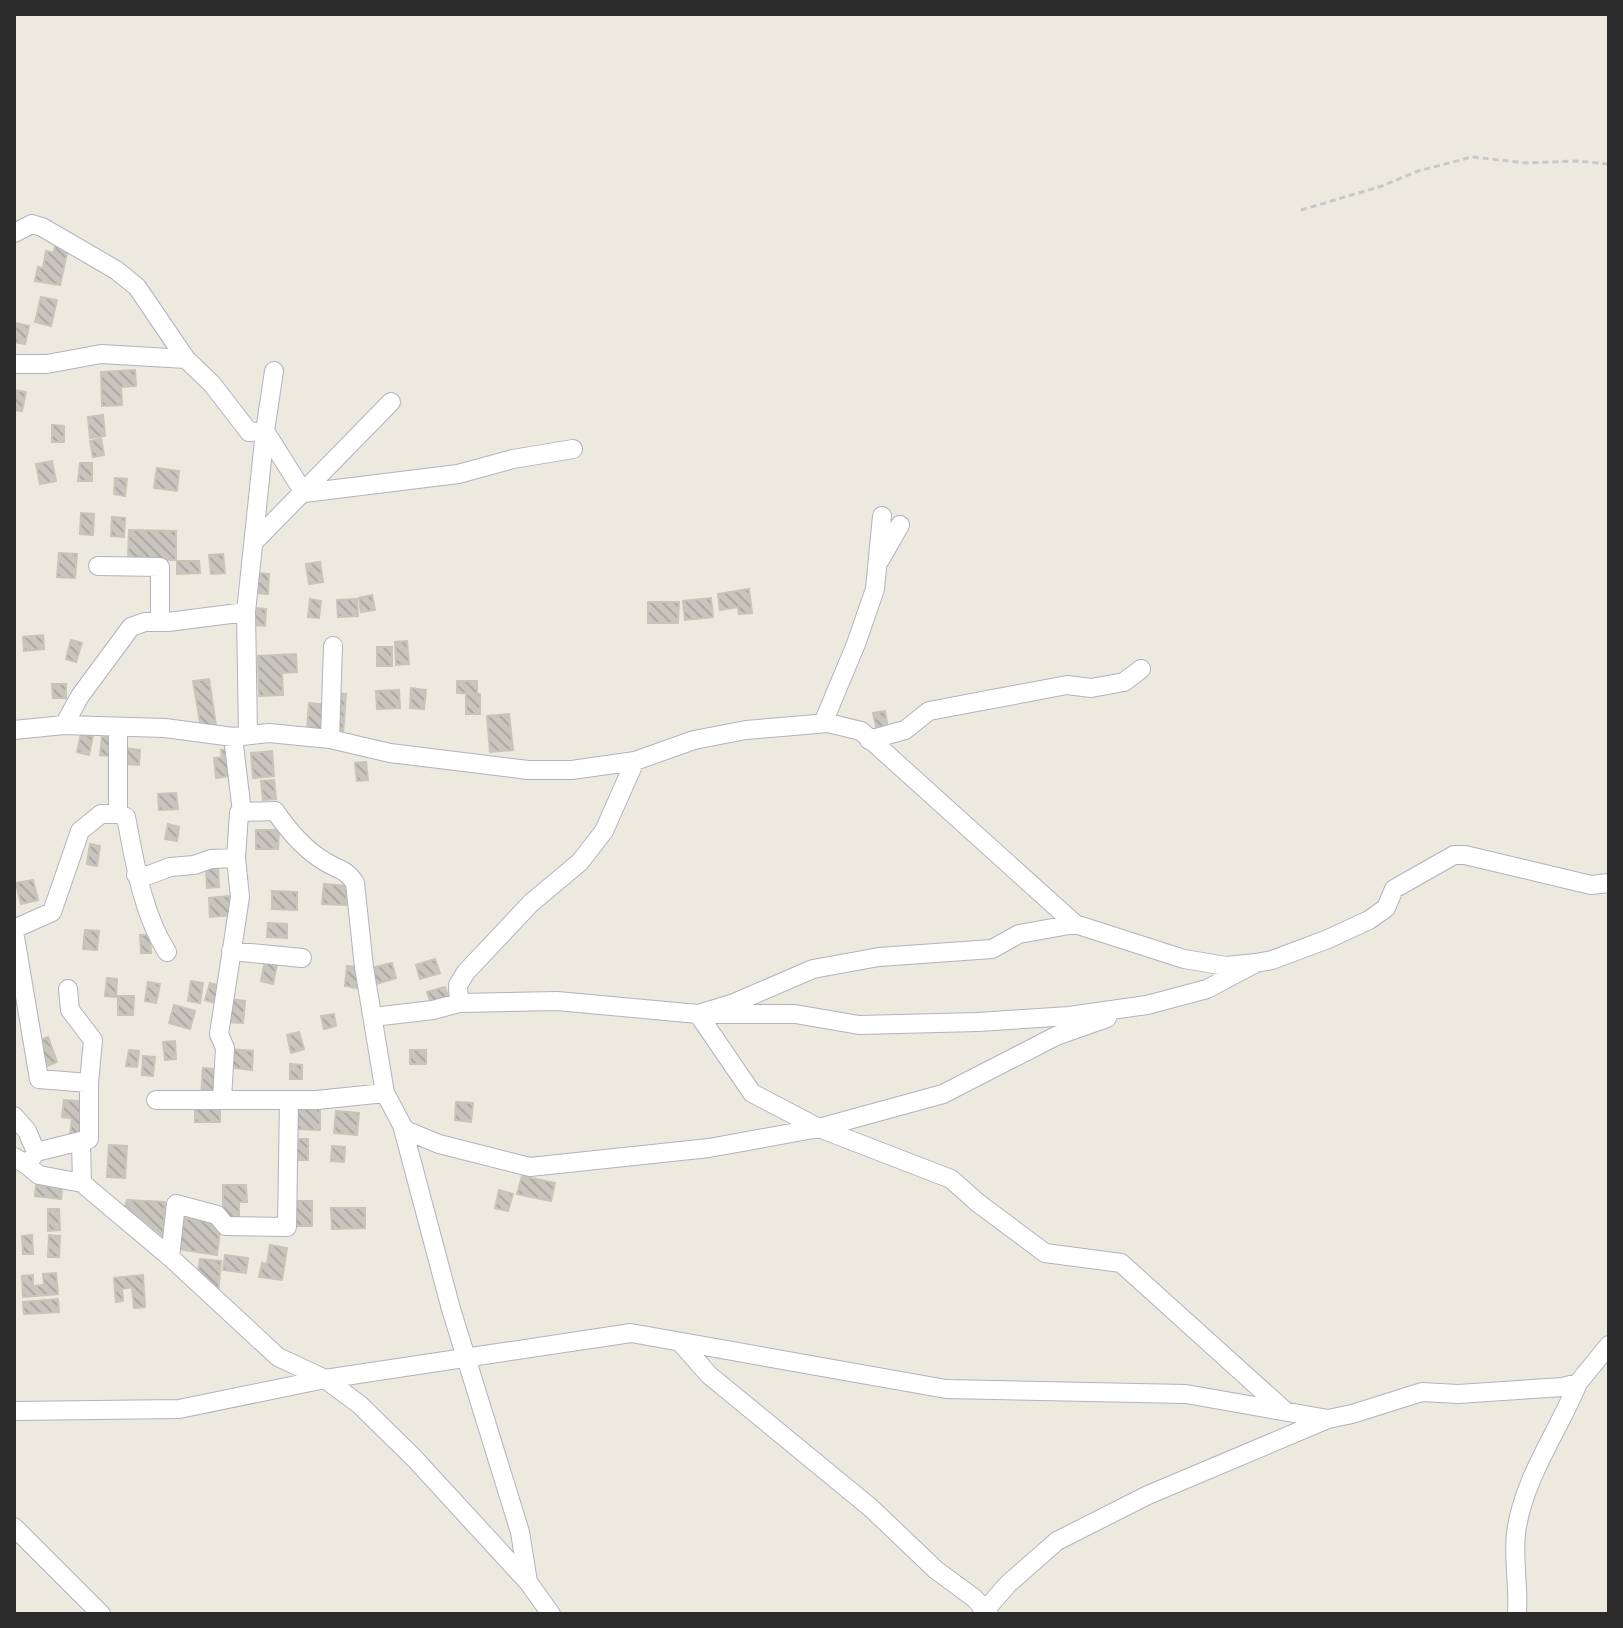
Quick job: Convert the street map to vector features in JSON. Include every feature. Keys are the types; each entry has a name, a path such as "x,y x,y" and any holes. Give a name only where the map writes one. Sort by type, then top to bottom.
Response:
{"street":[{"path":"14,233 32,224 42,227 116,270 137,287 186,359 212,384 249,432 265,431"},
{"path":"14,364 47,364 101,354 186,359"},
{"path":"222,1099 225,1048 219,1034 240,897 236,858 239,813 242,812 240,736 246,612 274,371"},
{"path":"254,542 391,402"},
{"path":"265,431 304,493"},
{"path":"304,493 458,474 513,459 573,449"},
{"path":"823,723 875,589 882,516"},
{"path":"877,566 900,525"},
{"path":"98,566 160,567 160,621"},
{"path":"64,725 80,696 131,627 246,612"},
{"path":"330,739 333,646"},
{"path":"869,740 905,730 929,711 1067,685 1091,688 1124,682 1141,669"},
{"path":"14,730 64,725 165,728 240,736 269,733 330,739 390,753 528,770 572,770 635,761 694,740 746,730 823,723 861,731 1075,924 1184,959 1226,966 1272,960 1369,920 1386,908 1394,889 1454,855 1591,885 1609,883"},
{"path":"118,728 118,814"},
{"path":"459,1003 458,985 466,972 531,903 580,862 604,831 635,761"},
{"path":"242,812 275,811 290,832 323,861 348,872 355,883 364,967 385,1093 405,1130 439,1144 530,1167 709,1148 819,1128 943,1094 1056,1036 1137,1006"},
{"path":"89,1083 39,1079 14,930 52,912 80,831 101,814 126,817 136,875 156,935 167,952"},
{"path":"136,875 149,875 170,867 194,865 211,859 236,858"},
{"path":"698,1014 734,1003 813,969 879,957 992,949 1019,934 1075,924"},
{"path":"231,951 302,958"},
{"path":"373,1017 433,1010 459,1003 557,1001 698,1014 795,1014 859,1025 993,1021 1069,1016 1137,1006 1207,989 1256,963"},
{"path":"26,1158 89,1139 93,1040 70,1010 68,989"},
{"path":"698,1014 752,1093 819,1128 951,1179 1045,1253 1121,1263 1285,1411"},
{"path":"156,1100 317,1100 385,1093"},
{"path":"170,1257 176,1204 217,1215 226,1226 287,1227 289,1100"},
{"path":"14,1116 27,1131 26,1158 39,1175 82,1183 170,1257 278,1357 325,1379 360,1405 528,1582 551,1614"},
{"path":"402,1125 466,1358 520,1532 528,1582"},
{"path":"81,1142 82,1183"},
{"path":"14,1411 179,1409 325,1379 631,1333 946,1389 1186,1394 1328,1419"},
{"path":"680,1342 709,1375 871,1508 936,1570 974,1598 985,1613 1008,1584 1057,1541 1148,1495 1328,1419 1422,1392 1458,1394 1563,1387 1578,1383"},
{"path":"1517,1614 1516,1533 1525,1498 1538,1464 1578,1383 1609,1345"},
{"path":"14,1527 101,1614"}],"path":[{"path":"1301,210 1382,186 1418,171 1472,157 1527,163 1576,161 1609,164"}],"building":[{"path":"55,245 62,246 62,252 67,253 60,285 35,281 38,267 43,268 46,251 54,253"},
{"path":"41,297 57,300 51,326 35,322"},
{"path":"16,323 29,326 25,344 14,342"},
{"path":"135,370 136,386 121,387 122,405 102,406 101,372"},
{"path":"14,390 26,392 22,411 14,410"},
{"path":"103,415 105,436 90,438 88,417"},
{"path":"52,425 64,426 64,442 52,442"},
{"path":"101,439 104,455 93,457 90,441"},
{"path":"52,461 56,481 40,484 36,464"},
{"path":"80,463 92,463 92,481 78,481"},
{"path":"157,468 179,471 177,491 154,488"},
{"path":"115,478 127,479 125,496 114,494"},
{"path":"81,513 94,514 93,535 80,534"},
{"path":"112,517 125,518 124,537 111,536"},
{"path":"129,530 176,531 176,560 128,559"},
{"path":"59,553 77,554 75,578 57,577"},
{"path":"223,554 225,573 211,574 209,555"},
{"path":"177,561 199,561 200,573 177,574"},
{"path":"320,562 323,582 309,584 306,564"},
{"path":"256,573 269,574 268,594 255,593"},
{"path":"749,589 752,613 739,614 738,607 720,610 718,594"},
{"path":"372,595 375,610 361,612 359,598"},
{"path":"711,598 713,617 685,620 683,601"},
{"path":"310,599 321,601 319,618 308,617"},
{"path":"357,599 358,616 338,617 337,600"},
{"path":"648,602 679,602 678,623 648,623"},
{"path":"254,608 266,609 265,626 253,625"},
{"path":"43,635 44,649 24,651 23,637"},
{"path":"71,640 82,643 76,662 66,659"},
{"path":"407,641 409,664 396,665 395,642"},
{"path":"377,647 392,647 392,666 377,666"},
{"path":"296,654 297,672 282,673 283,695 259,696 258,656"},
{"path":"209,679 216,726 201,728 193,681"},
{"path":"457,681 477,681 477,694 457,693"},
{"path":"52,684 66,684 66,698 53,698"},
{"path":"411,688 426,690 424,709 410,708"},
{"path":"399,690 400,708 377,709 376,691"},
{"path":"337,693 346,694 343,734 335,734"},
{"path":"466,694 480,694 480,714 466,714"},
{"path":"309,703 328,705 326,732 307,731"},
{"path":"885,711 888,728 877,731 873,713"},
{"path":"509,714 513,750 490,752 487,716"},
{"path":"81,734 93,736 89,755 77,752"},
{"path":"102,736 112,736 110,756 100,755"},
{"path":"124,748 140,750 139,765 122,764"},
{"path":"230,749 236,775 216,778 214,758 222,757 221,750"},
{"path":"272,751 274,776 253,778 251,753"},
{"path":"366,762 368,780 357,781 355,763"},
{"path":"274,780 276,799 263,800 261,781"},
{"path":"176,793 178,809 159,810 158,794"},
{"path":"168,824 179,827 177,841 165,839"},
{"path":"256,830 279,830 278,849 256,849"},
{"path":"90,844 100,846 97,866 87,864"},
{"path":"218,868 219,887 207,888 206,869"},
{"path":"33,880 38,900 21,904 16,883"},
{"path":"324,884 347,886 346,905 322,904"},
{"path":"272,891 297,892 297,910 272,909"},
{"path":"229,896 231,915 210,917 209,898"},
{"path":"268,923 287,924 287,938 267,937"},
{"path":"85,930 99,931 97,950 83,949"},
{"path":"140,935 150,935 151,953 141,953"},
{"path":"435,959 440,973 420,979 416,965"},
{"path":"265,961 277,964 273,984 261,981"},
{"path":"392,963 396,978 376,984 372,968"},
{"path":"347,966 358,967 357,988 345,986"},
{"path":"107,978 117,979 116,997 105,996"},
{"path":"191,981 203,983 200,1003 188,1001"},
{"path":"148,982 160,984 156,1003 145,1001"},
{"path":"210,983 220,986 215,1003 205,1000"},
{"path":"445,987 449,999 431,1004 427,992"},
{"path":"118,996 134,996 133,1015 118,1015"},
{"path":"228,999 245,1001 243,1023 226,1022"},
{"path":"174,1005 195,1011 190,1029 169,1023"},
{"path":"334,1014 336,1026 324,1029 321,1016"},
{"path":"299,1032 304,1049 291,1053 287,1035"},
{"path":"48,1037 57,1062 45,1067 36,1042"},
{"path":"175,1041 176,1059 165,1060 163,1042"},
{"path":"230,1049 253,1051 252,1070 228,1067"},
{"path":"129,1050 139,1051 137,1067 126,1066"},
{"path":"410,1050 426,1050 426,1064 410,1064"},
{"path":"143,1056 155,1057 153,1076 142,1075"},
{"path":"290,1064 302,1065 302,1079 290,1079"},
{"path":"203,1068 222,1070 219,1098 201,1096"},
{"path":"64,1100 88,1102 84,1137 70,1135 72,1118 62,1117"},
{"path":"456,1102 473,1103 471,1122 455,1120"},
{"path":"220,1104 220,1122 195,1122 195,1105"},
{"path":"295,1108 320,1109 320,1130 294,1129"},
{"path":"336,1111 359,1113 357,1135 334,1133"},
{"path":"293,1139 308,1139 308,1160 293,1160"},
{"path":"109,1145 127,1146 125,1178 107,1177"},
{"path":"332,1146 345,1147 344,1162 331,1161"},
{"path":"522,1176 555,1183 551,1201 517,1194"},
{"path":"36,1185 62,1188 61,1199 35,1196"},
{"path":"223,1185 246,1185 247,1202 239,1202 239,1220 223,1221"},
{"path":"499,1190 513,1194 508,1211 495,1208"},
{"path":"127,1200 165,1202 163,1236 125,1206"},
{"path":"292,1201 312,1201 312,1226 292,1226"},
{"path":"331,1208 365,1208 365,1228 332,1229"},
{"path":"48,1209 59,1209 60,1230 48,1231"},
{"path":"183,1218 221,1223 217,1255 178,1249"},
{"path":"32,1235 33,1254 23,1254 22,1236"},
{"path":"49,1235 60,1236 59,1257 48,1257"},
{"path":"270,1245 287,1248 282,1280 259,1277 262,1263 267,1264"},
{"path":"225,1255 248,1258 246,1273 223,1270"},
{"path":"200,1259 221,1261 218,1294 197,1277"},
{"path":"56,1273 58,1294 23,1297 22,1276 33,1275 33,1286 44,1285 43,1274"},
{"path":"143,1275 145,1307 134,1308 132,1287 122,1289 123,1301 116,1302 114,1278"},
{"path":"58,1299 59,1312 24,1314 23,1302"}]}
